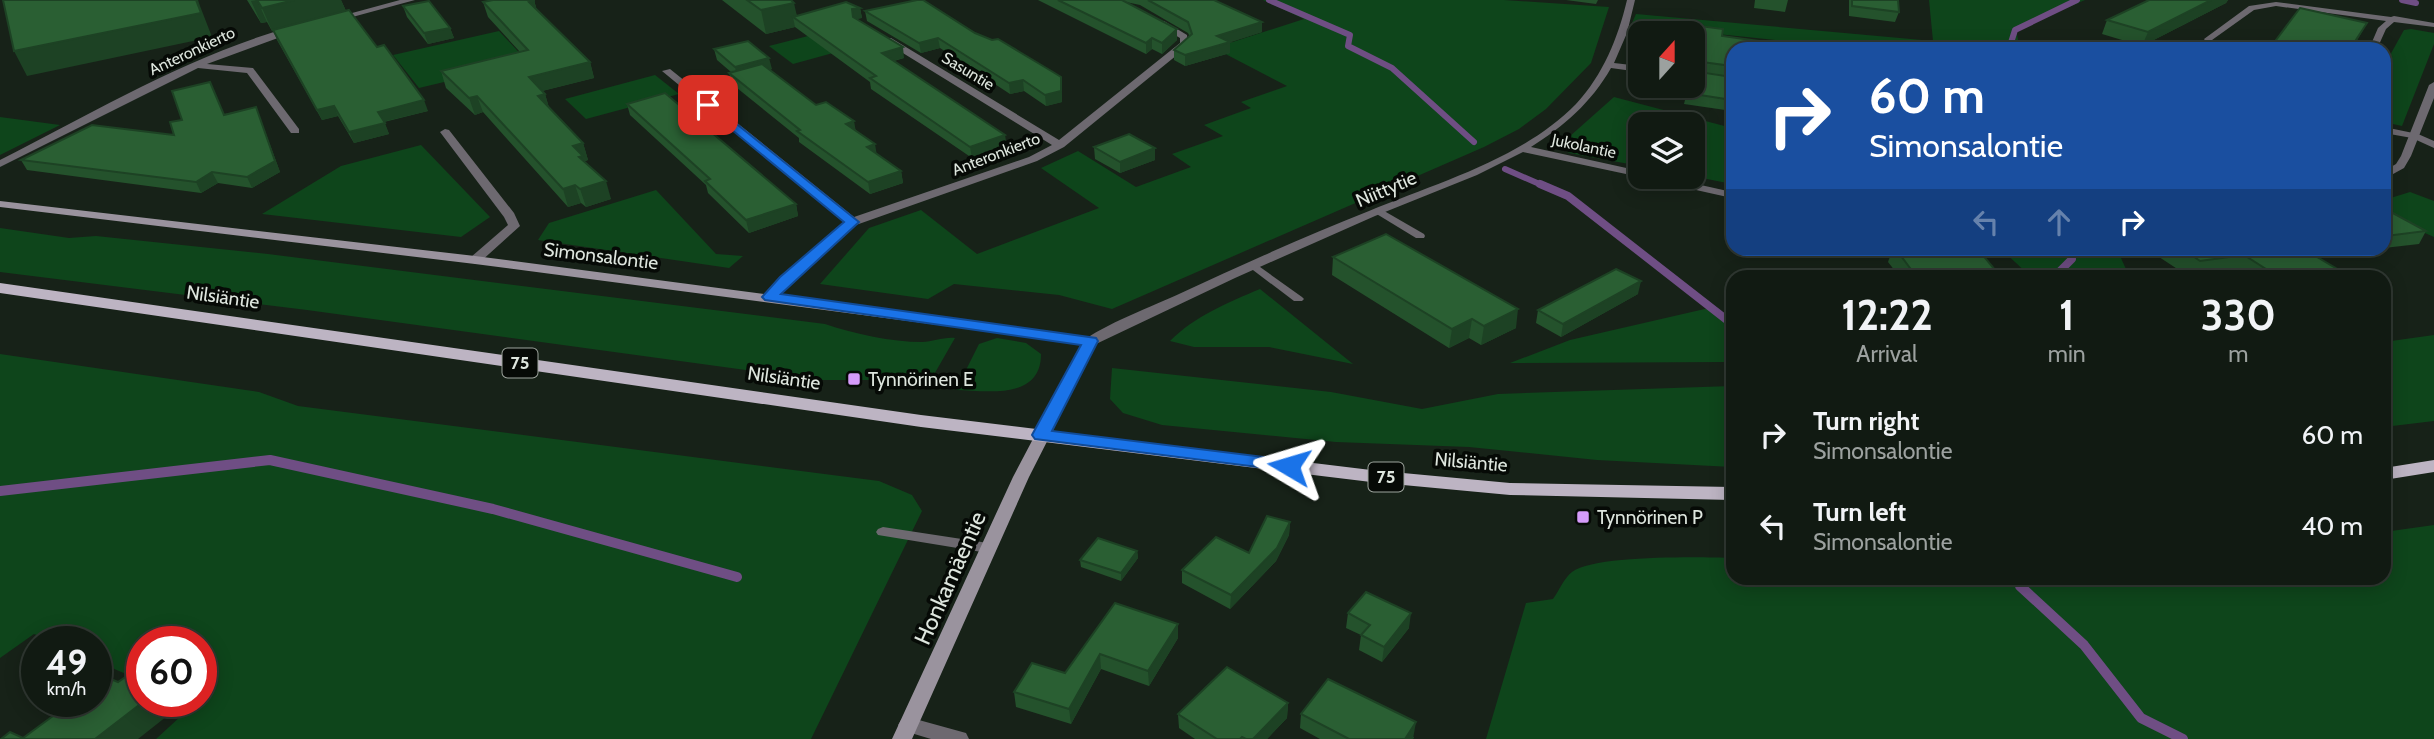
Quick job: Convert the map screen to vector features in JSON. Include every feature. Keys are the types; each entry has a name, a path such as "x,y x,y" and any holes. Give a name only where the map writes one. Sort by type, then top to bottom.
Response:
{"main road":[{"name":"Nilsiäntie","path":"0,288 921,421 1371,476 1510,489 1726,494"},
{"path":"2391,473 2434,466"}],"street":[{"path":"323,21 411,0"},
{"name":"Niittytie","path":"1091,341 1253,265 1522,149 1568,117 1605,76 1628,16 1631,0"},
{"name":"Anteronkierto","path":"770,297 785,280 852,222 1033,159 1060,145 1185,44 1184,37 1147,17"},
{"name":"Anteronkierto","path":"0,164 193,66 245,43 311,24"},
{"name":"Sasuntie","path":"883,37 1060,145"},
{"path":"193,66 220,65 250,70 295,131"},
{"path":"1609,65 1628,67"},
{"path":"667,71 852,222"},
{"path":"2391,172 2400,166 2415,136 2434,85"},
{"path":"445,132 510,216 514,226 475,260"},
{"name":"Jukolantie","path":"1522,149 1628,171"},
{"path":"1705,189 1726,194"},
{"name":"Simonsalontie","path":"0,204 770,297 1091,341"},
{"path":"1041,435 1091,341"},
{"name":"Honkamäentie","path":"905,732 1041,435"},
{"path":"905,732 959,739"}],"lane":[{"path":"2211,42 2208,38 2252,8 2276,4 2434,25"},
{"path":"2376,42 2382,29 2393,18"},
{"path":"2391,131 2415,136 2434,145"},
{"path":"1380,211 1420,236"},
{"path":"1253,265 1298,299"},
{"path":"883,532 988,548"}],"green space":[{"path":"1263,0 1504,0 1609,7 1591,63 1546,109 1519,129 1484,147 1112,309 1059,295 954,284 928,299 820,284 869,228 921,210 977,254 1099,208 1041,168 1078,151 1136,187 1191,167 1172,154 1223,136 1204,125 1251,108 1241,102 1287,86 1214,48 1304,19"},
{"path":"1929,0 2085,0 2016,30 2019,42 1793,42 1705,33 1705,21 1633,21 1636,14 1933,41"},
{"path":"847,26 873,42 793,64 769,46"},
{"path":"2404,30 2434,33 2434,44 2402,126 2391,124 2391,53"},
{"path":"499,31 528,62 419,88 393,55"},
{"path":"655,75 679,94 586,119 565,99"},
{"path":"1614,97 1671,112 1628,112 1628,164 1569,153 1560,145"},
{"path":"0,117 60,125 0,155"},
{"path":"1705,121 1726,126 1726,183 1705,179"},
{"path":"421,145 490,217 461,237 262,214 341,166"},
{"path":"656,190 716,254 743,256 729,268 538,240 549,223"},
{"path":"2410,192 2434,201 2434,237 2391,218 2391,198"},
{"path":"0,228 69,238 96,236 268,254 825,324 898,341 922,342 955,338 932,378 819,380 307,310 0,272"},
{"path":"2009,256 2120,256 2126,270 2024,270"},
{"path":"1260,289 1353,364 1269,347 1194,347 1170,341 1201,317"},
{"path":"1709,308 1726,322 1726,362 1510,363 1570,340"},
{"path":"2434,335 2434,421 2391,426 2391,341"},
{"path":"997,338 1026,343 1041,354 1039,369 1032,379 1023,386 1010,390 956,390 979,344"},
{"path":"0,354 259,392 298,406 879,481 912,495 922,511 811,739 156,739 180,717 217,717 217,626 126,626 126,674 112,668 112,626 21,626 21,643 0,658"},
{"path":"1112,368 1331,392 1422,409 1498,394 1726,386 1726,467 1597,460 1469,447 1336,442 1162,425 1123,413 1110,399"},
{"path":"2434,525 2434,739 1486,739 1526,603 1553,599 1569,575 1584,566 1624,560 1726,558 1726,585 2391,585 2391,531"}],"building":[{"path":"3,0 196,0 201,13 14,51"},
{"path":"257,0 294,0 262,8"},
{"path":"534,0 529,2 590,62 529,77 545,94 538,96 583,143 573,146 583,156 579,157 606,181 580,189 575,185 563,189 477,96 469,98 441,71 528,50 483,2"},
{"path":"747,0 791,0 794,3 761,10"},
{"path":"923,0 975,33 992,40 998,39 1061,77 1061,91 1045,95 1023,80 1009,83 938,38 919,43 865,11"},
{"path":"1058,0 1122,0 1177,29 1162,43 1152,38 1146,43"},
{"path":"1148,0 1214,0 1262,22 1217,36 1230,42 1185,55 1174,50 1192,34 1188,22"},
{"path":"1852,0 1898,0 1899,12 1852,6"},
{"path":"2149,0 2211,0 2148,32 2107,20"},
{"path":"429,1 450,28 424,33 403,6"},
{"path":"846,2 860,8 852,9 853,17 903,47 882,53 1005,135 970,147 870,78 876,76 793,17"},
{"path":"2300,8 2367,23 2355,42 2274,42"},
{"path":"349,10 377,47 384,45 424,100 378,112 385,123 349,132 334,106 317,110 273,30"},
{"path":"1705,27 1723,29 1722,36 1766,42 1726,42 1726,65 1705,62"},
{"path":"748,41 769,58 735,67 714,49"},
{"path":"762,64 816,105 826,102 854,121 846,124 875,144 867,147 901,171 868,182 797,131 800,130 729,73"},
{"path":"1705,73 1726,76 1726,99 1705,96"},
{"path":"210,82 224,115 256,107 275,161 247,177 212,172 196,182 21,160 92,125 174,135 170,122 182,120 172,91"},
{"path":"665,93 796,204 746,220 705,181 710,179 627,104"},
{"path":"1129,134 1155,148 1120,162 1094,147"},
{"path":"2391,212 2426,231 2391,235"},
{"path":"1386,234 1518,309 1484,326 1472,319 1452,329 1333,257"},
{"path":"1901,256 1984,256 1995,270 1912,270"},
{"path":"2193,256 2237,256 2200,261"},
{"path":"2246,256 2315,256 2339,270 2268,270"},
{"path":"1616,269 1641,281 1563,324 1538,310"},
{"path":"1267,516 1290,522 1277,548 1231,595 1182,570 1216,537 1249,553"},
{"path":"1098,538 1137,551 1121,573 1080,560"},
{"path":"1366,592 1411,613 1384,647 1361,635 1370,625 1348,613"},
{"path":"1115,603 1178,624 1148,671 1100,654 1069,709 1014,692 1032,663 1065,673"},
{"path":"1227,667 1288,703 1253,739 1217,739 1178,714"},
{"path":"126,676 126,715 95,739 1,739 10,732 23,738 52,717 112,717 112,680 118,682"},
{"path":"1328,679 1416,722 1405,739 1349,739 1301,714"}],"waterway":[{"path":"1269,0 1350,35 1348,46 1392,68 1474,142"},
{"path":"2011,42 2015,30 2077,0"},
{"path":"2402,0 2416,3"},
{"path":"1505,169 1544,186"},
{"path":"1540,184 1568,196 1726,319"},
{"path":"2061,270 2072,259 2071,256"},
{"path":"0,491 270,460 493,509 737,577"},
{"path":"2020,586 2084,645 2141,718 2183,739"}],"place":[{"name":"Tynnörinen E","path":"854,379"},
{"name":"Tynnörinen P","path":"1583,517"}],"route":[{"path":"708,105 852,222 785,280 770,297 1091,341 1041,435 1289,466"}]}
